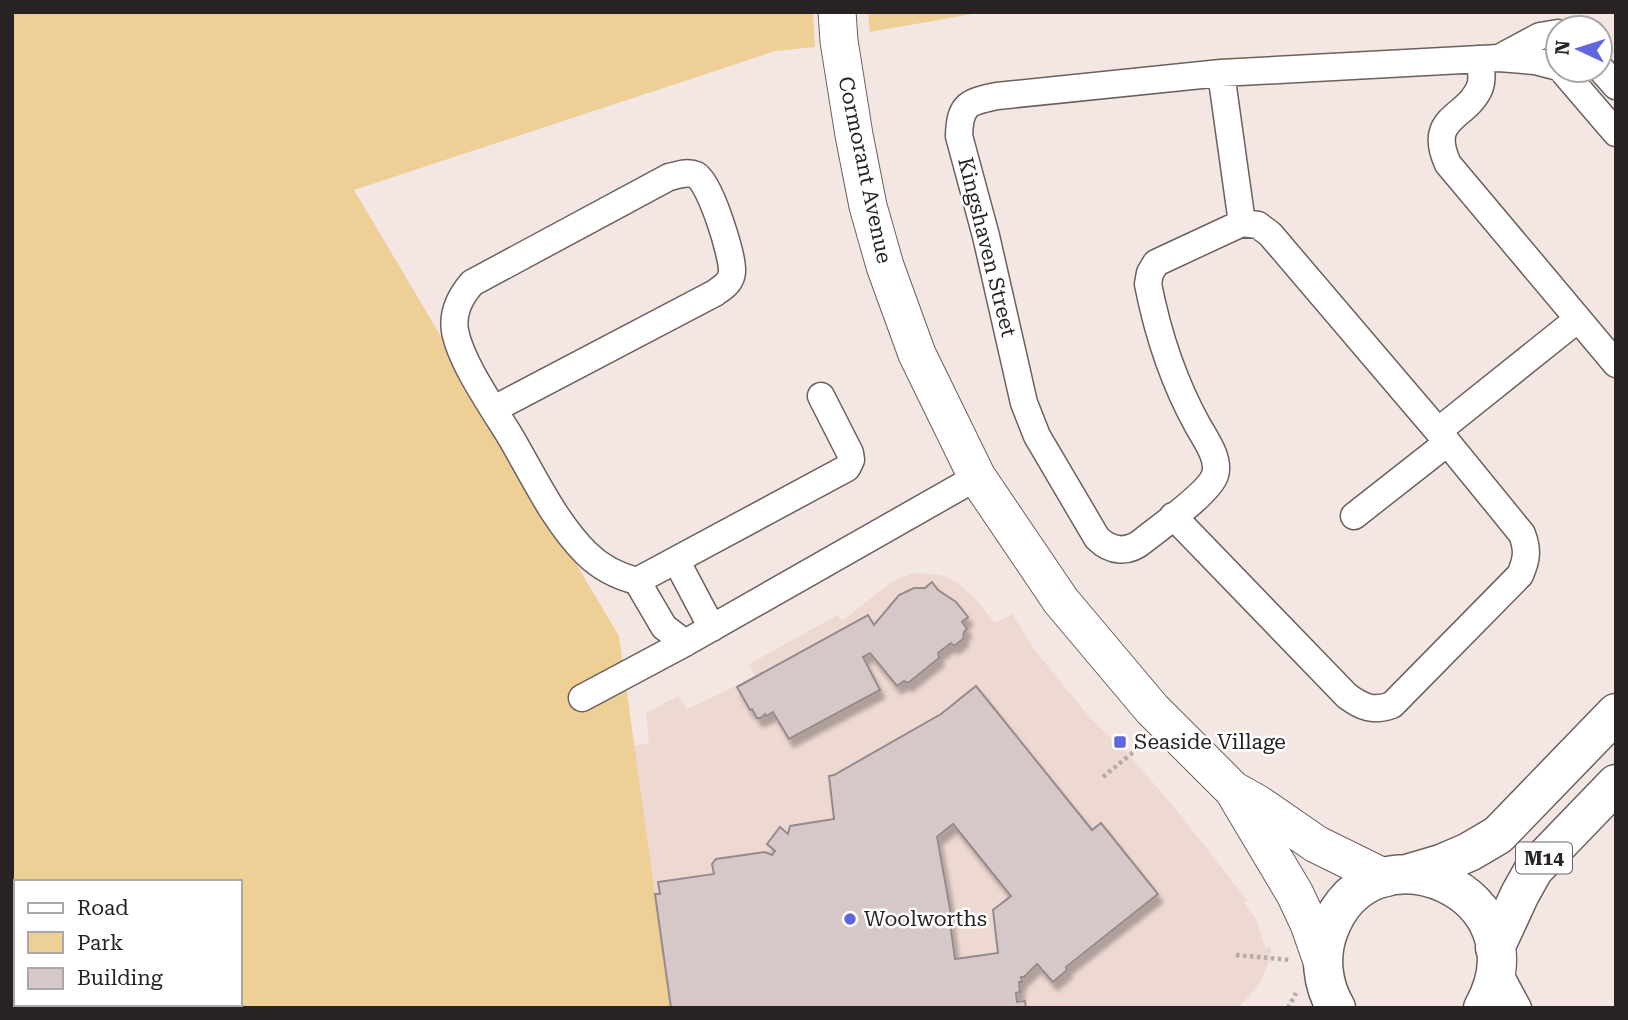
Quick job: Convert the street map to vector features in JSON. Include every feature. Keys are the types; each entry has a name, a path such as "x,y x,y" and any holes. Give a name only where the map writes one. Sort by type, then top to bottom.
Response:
{"main road":[{"name":"M14","path":"1320,985 1326,936 1339,911 1356,893 1395,876 1441,864 1498,835 1616,713"},
{"name":"M14","path":"1483,1008 1491,990 1496,958 1520,894 1534,869 1616,784"},
{"path":"1395,876 1436,878 1466,896 1483,915 1492,933 1496,958"}],"street":[{"name":"Cormorant Avenue","path":"837,12 854,135 868,206 885,265 917,354 977,477 1061,601 1164,722 1233,790 1295,894 1309,924 1320,985"},
{"name":"Kingshaven Street","path":"1489,59 1544,35"},
{"path":"1489,59 1479,89 1443,130 1443,153 1448,164 1616,364"},
{"name":"Kingshaven Street","path":"1242,223 1156,263 1148,284 1170,371 1216,462 1212,484 1140,544 1127,550 1106,546 1097,538 1037,436 1024,403 986,236 959,136 959,120 964,109 973,101 997,96 1221,73 1489,59 1544,63"},
{"path":"1173,516 1347,696 1369,709 1392,705 1520,575 1527,561 1527,548 1522,534 1443,437 1270,233 1258,225 1242,223 1221,73"},
{"path":"1574,84 1616,133"},
{"path":"494,408 715,293 728,283 732,272 706,184 696,175 684,173 669,177 472,283 461,296 456,310 455,329 461,349 494,408 564,526 586,553 604,569 637,581 847,468 851,460 850,453 821,396"},
{"path":"1354,516 1578,319"},
{"path":"582,698 712,628 977,477"},
{"path":"676,560 712,628"},
{"path":"637,581 664,627 685,643"},
{"name":"Cormorant Avenue","path":"1233,790 1316,844 1395,876"},
{"path":"1496,958 1518,1008"}],"path":[{"path":"1104,777 1149,739 1164,722"},
{"path":"1236,955 1320,985"}],"shaded area":[{"path":"913,573 940,575 955,581 975,598 994,622 1012,614 1036,652 1092,720 1129,755 1174,807 1247,900 1244,903 1257,921 1265,948 1271,947 1271,957 1259,985 1238,1008 671,1008 634,746 649,743 646,713 678,696 687,709 738,685 755,676 749,664 838,615 842,621 893,581"}],"green space":[{"path":"12,12 813,12 815,47 775,51 354,190 619,636 671,1008 12,1008"},
{"path":"868,12 984,12 870,32"}],"building":[{"path":"932,582 938,590 956,602 968,617 962,622 967,629 963,639 954,646 951,643 938,653 939,658 908,683 904,681 897,686 870,653 863,657 880,690 789,739 773,712 757,718 752,709 750,710 737,687 868,615 874,625 899,595 914,588 925,588"},
{"path":"976,686 1092,830 1101,823 1158,894 1066,967 1067,970 1053,982 1037,964 1021,977 1020,992 1016,993 1017,1002 1025,1001 1026,1008 671,1008 655,894 660,894 658,882 714,874 712,864 716,859 765,852 772,855 775,851 767,844 780,827 788,834 790,826 834,819 829,776 941,714","holes":["953,824 1011,896 993,910 998,953 955,959 951,914 937,837"]}],"place":[{"name":"Seaside Village","path":"1120,742"},
{"name":"Woolworths","path":"850,919"}]}
